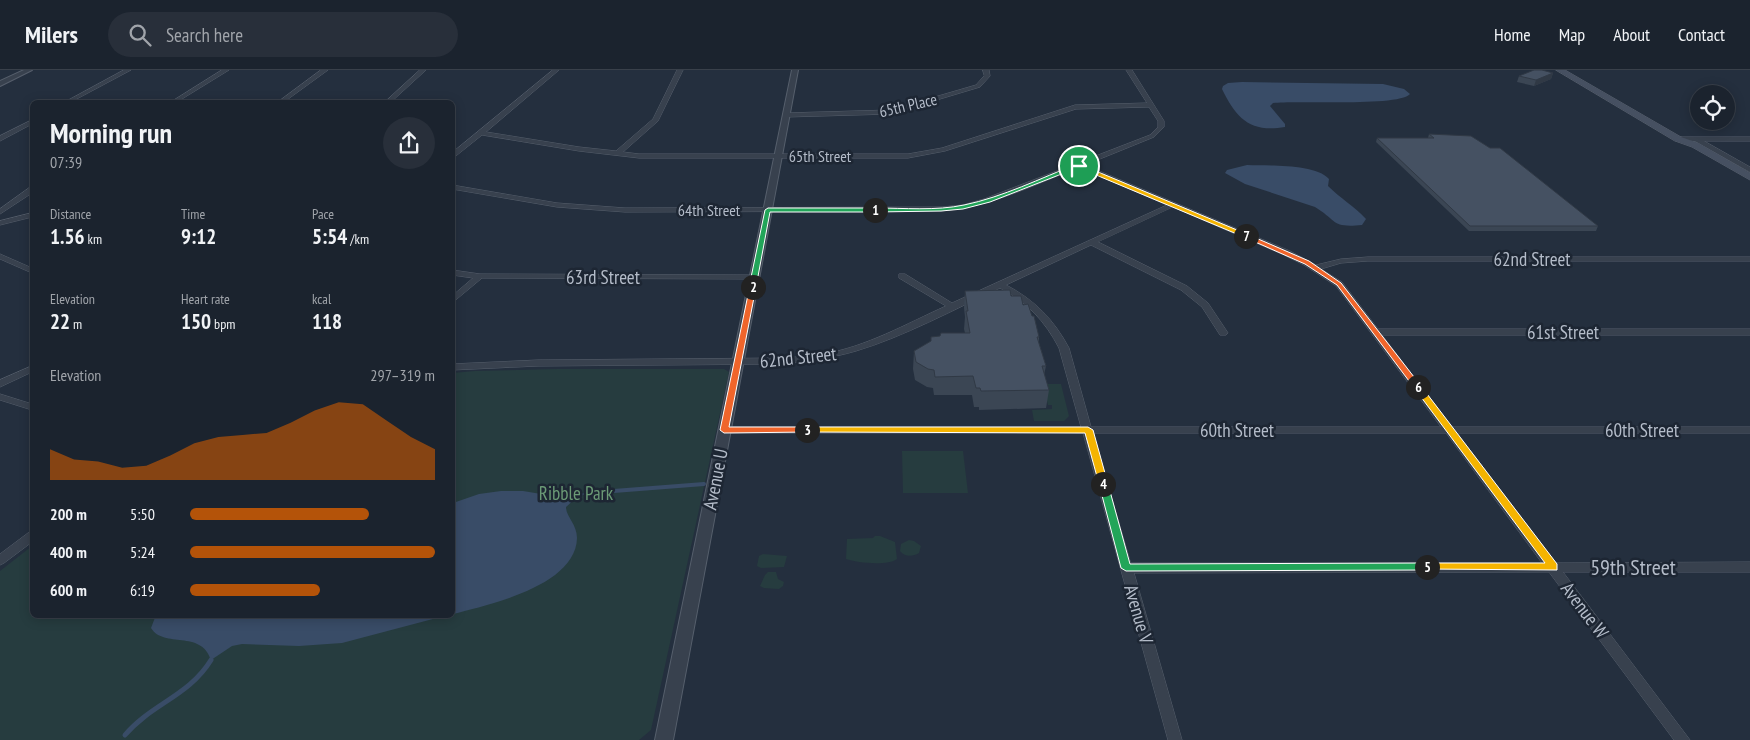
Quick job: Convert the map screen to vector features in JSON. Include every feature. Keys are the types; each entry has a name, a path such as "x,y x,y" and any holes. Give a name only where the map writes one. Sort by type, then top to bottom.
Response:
{"main road":[{"path":"1560,70 1678,139 1695,145 1750,176"},
{"path":"1678,139 1682,145 1750,185"}],"street":[{"path":"0,84 29,70"},
{"path":"72,100 128,70"},
{"path":"177,100 226,70"},
{"path":"284,100 324,70"},
{"path":"390,100 423,70"},
{"path":"455,155 556,70"},
{"path":"617,154 656,120 680,70"},
{"name":"Avenue U","path":"664,740 795,70"},
{"name":"65th Place","path":"786,115 865,114 896,111 978,86 987,76 986,70"},
{"path":"1079,166 1152,136 1161,127 1161,121 1129,70"},
{"name":"65th Street","path":"482,133 617,154 648,156 908,156 943,150 1075,107 1152,105"},
{"path":"0,139 30,123"},
{"path":"1678,139 1750,139"},
{"path":"1697,139 1750,170"},
{"name":"Avenue W","path":"1079,166 1287,253 1339,284 1683,740"},
{"name":"64th Street","path":"455,188 577,208 625,210 941,209 963,207 988,201 1079,166"},
{"path":"0,212 30,191"},
{"name":"62nd Street","path":"455,367 538,363 738,362 814,358 854,349 1172,205"},
{"path":"0,222 30,215"},
{"path":"1090,242 1184,288 1210,311 1223,333"},
{"path":"0,256 30,270"},
{"name":"62nd Street","path":"1315,268 1341,261 1368,259 1750,259"},
{"name":"63rd Street","path":"455,272 480,276 754,277"},
{"path":"455,298 480,276"},
{"path":"902,276 951,306"},
{"name":"Avenue V","path":"999,284 1034,306 1055,328 1064,348 1175,740"},
{"name":"61st Street","path":"1376,332 1750,332"},
{"path":"0,384 30,370"},
{"path":"0,397 30,406"},
{"name":"60th Street","path":"724,430 1750,430"},
{"path":"0,560 30,538"},
{"name":"59th Street","path":"1126,568 1750,567"}],"green space":[{"name":"Ribble Park","path":"724,369 729,372 651,730 639,740 0,740 0,571 30,548 30,618 455,618 455,373 475,371"},
{"path":"1043,384 1061,384 1069,416 1064,421 1034,421 1032,410 1052,409 1052,405 1048,405"},
{"path":"902,451 963,451 968,493 903,493"},
{"path":"875,536 895,542 897,559 887,563 865,563 846,559 847,539 873,538"},
{"path":"909,540 921,546 919,553 909,556 900,551 901,544"},
{"path":"763,554 787,556 784,567 761,568 757,566 759,556"},
{"path":"768,572 776,572 778,579 784,582 783,586 779,589 760,586"}],"water":[{"path":"1228,83 1383,84 1404,89 1410,94 1402,98 1368,102 1273,103 1270,106 1285,124 1285,127 1262,128 1253,125 1239,115 1222,89"},
{"path":"1247,165 1291,166 1313,170 1322,174 1329,179 1328,186 1366,219 1362,225 1340,224 1315,207 1245,184 1225,173 1227,170"},
{"path":"501,491 523,491 547,495 588,493 576,498 566,507 566,511 577,533 577,538 573,555 562,569 547,581 528,591 455,613 455,502 479,494"},
{"path":"155,618 437,618 342,643 299,646 242,644 232,646 211,660 206,651 199,645 164,637 157,634 151,628"}],"building":[{"path":"1534,70 1553,73 1536,80 1519,76"},
{"path":"1429,134 1471,136 1490,148 1500,148 1598,226 1470,226 1377,138 1434,138"},
{"path":"1010,290 1011,296 1021,296 1023,305 1028,304 1032,316 1034,316 1039,337 1037,337 1046,366 1042,366 1049,390 981,391 980,388 976,388 973,376 935,377 934,370 928,369 916,362 914,351 931,341 931,337 940,336 941,333 970,333 965,291"}],"waterway":[{"path":"588,493 704,484"},
{"path":"125,735 146,715 192,683 211,660"}],"route":[{"path":"1079,166 1287,253 1307,263 1339,284 1553,567 1126,568 1088,430 724,430 768,210 941,209 963,207 988,201 1079,166"}]}
